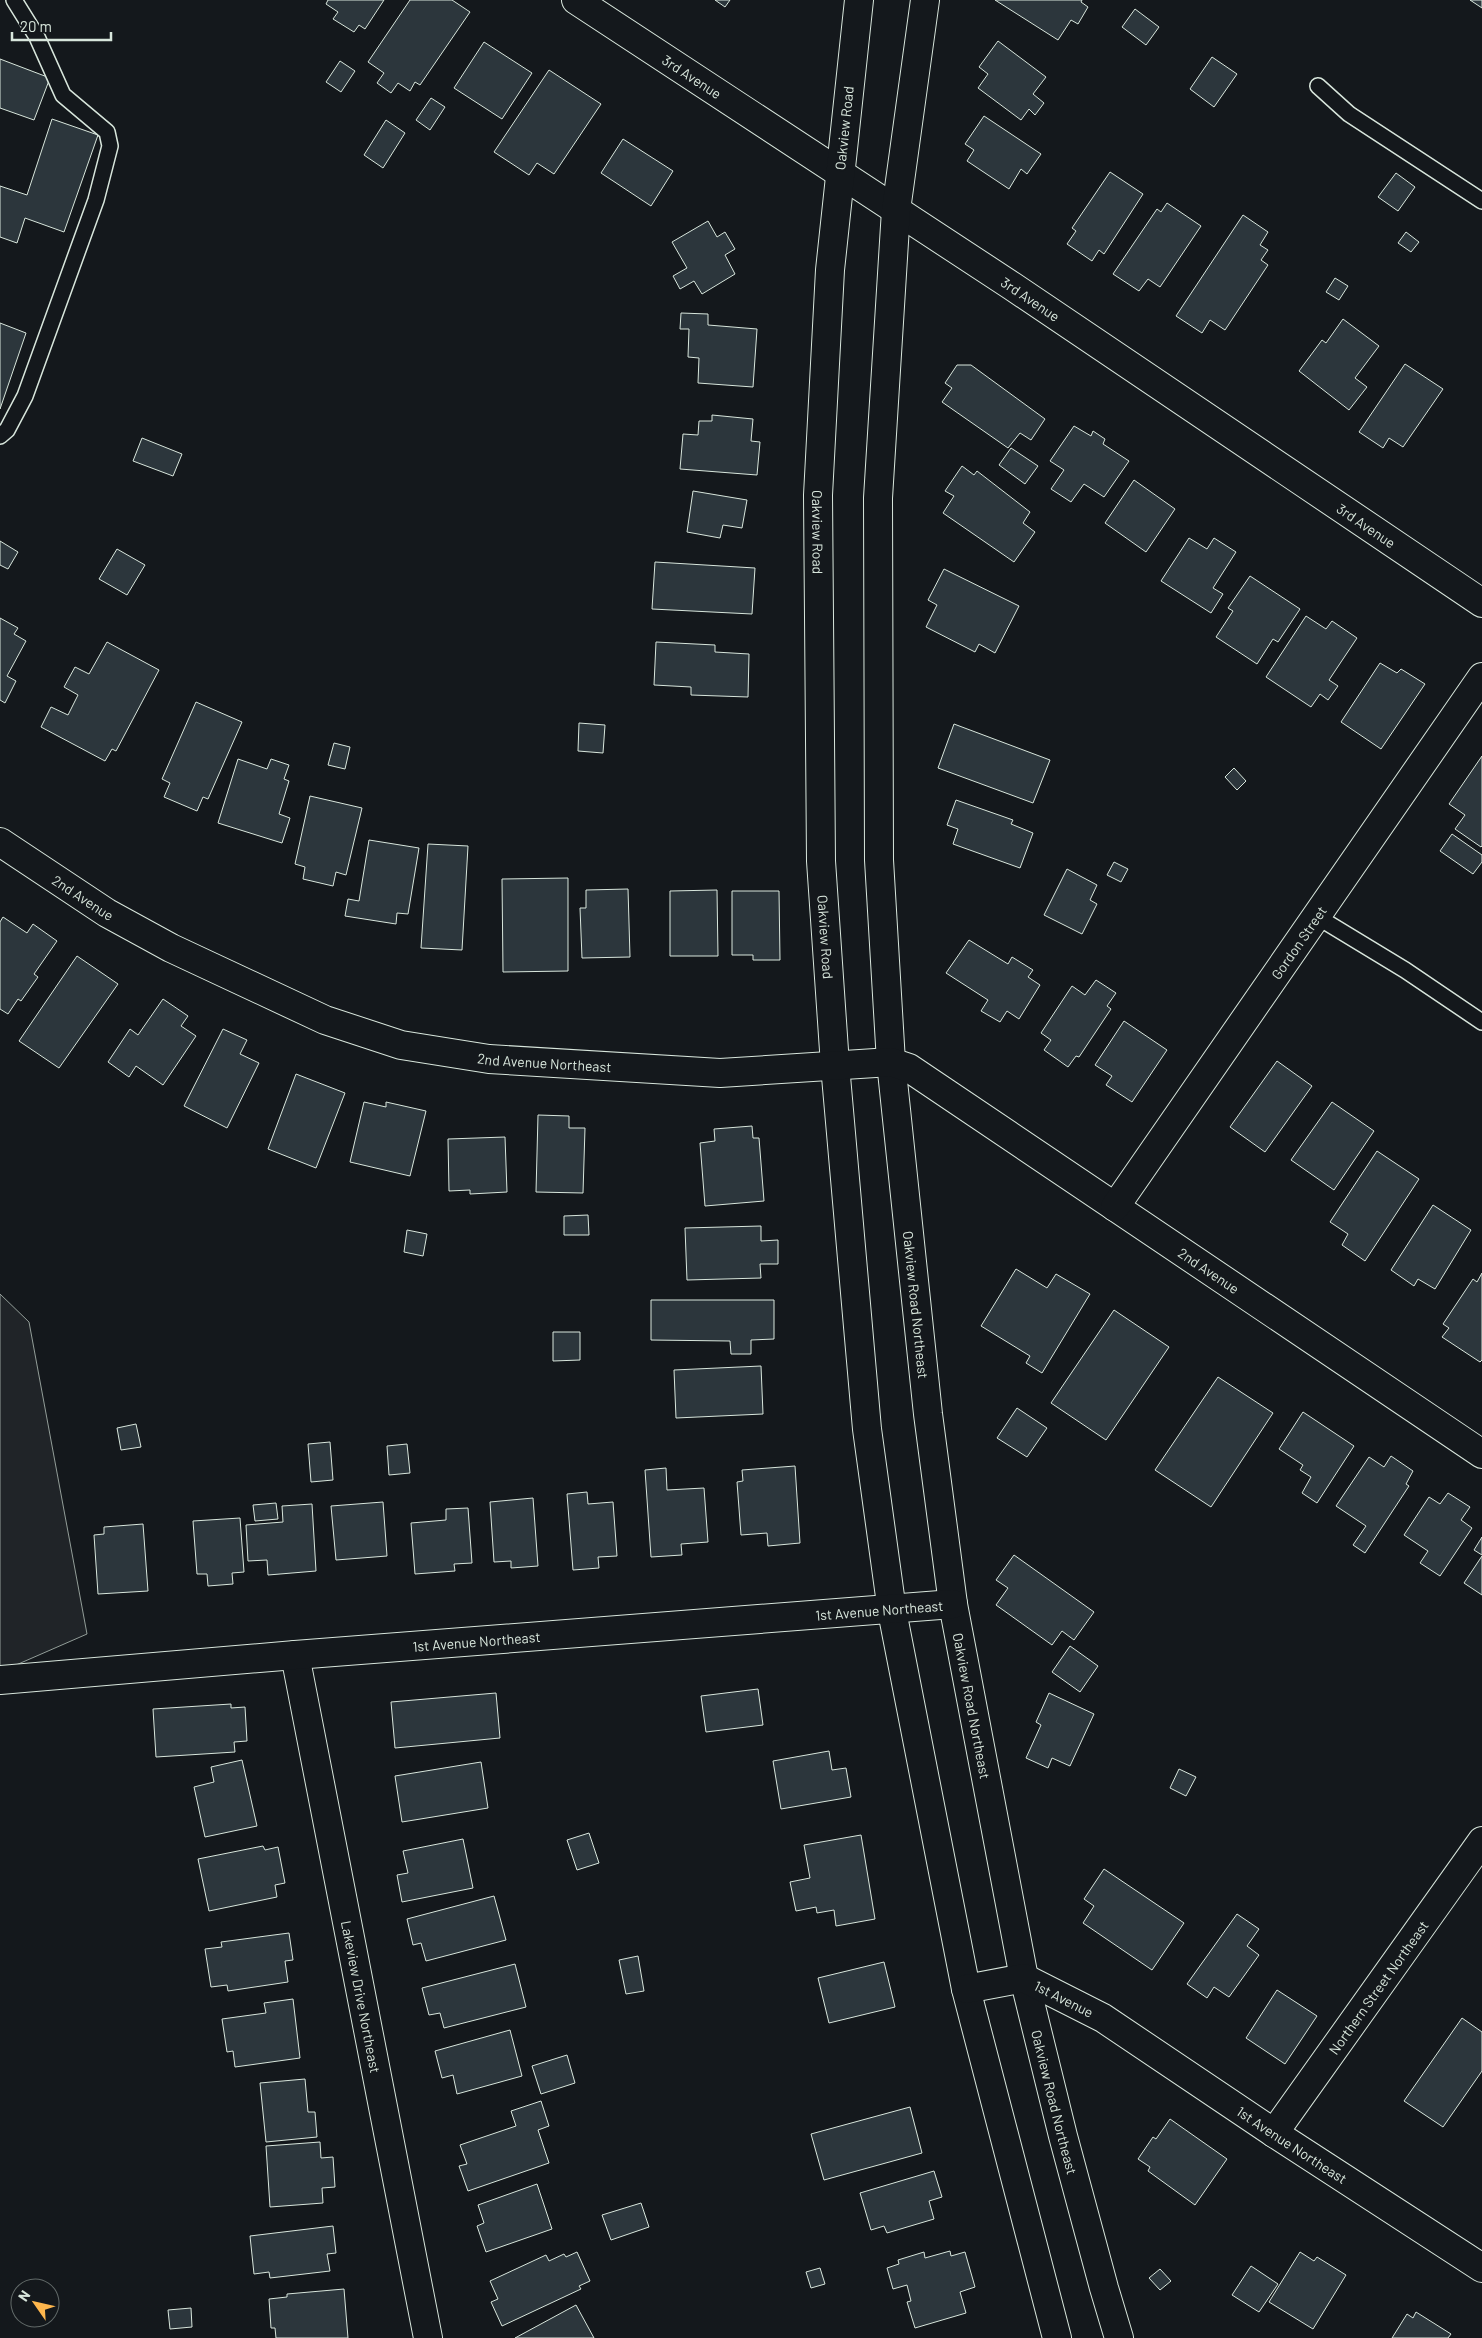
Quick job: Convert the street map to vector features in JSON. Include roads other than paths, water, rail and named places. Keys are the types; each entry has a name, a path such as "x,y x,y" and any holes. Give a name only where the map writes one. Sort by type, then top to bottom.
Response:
{"street":[{"name":"3rd Avenue","path":"576,0 896,210 1482,603"},
{"name":"Oakview Road","path":"835,1064 821,861 818,495 830,270 859,0"},
{"path":"891,1062 879,860 878,498 896,210 925,0"},
{"name":"Gordon Street","path":"1115,1207 1482,677"},
{"name":"2nd Avenue","path":"0,842 107,913 170,947"},
{"name":"2nd Avenue Northeast","path":"170,947 325,1020 401,1045 490,1059 720,1073 835,1064 891,1062 909,1068 935,1086"},
{"name":"Oakview Road Northeast","path":"891,1062 928,1414 953,1604 1024,1978 1063,2136 1119,2338"},
{"path":"835,1064 867,1429 892,1610 966,1990 1057,2338"},
{"name":"2nd Avenue","path":"935,1086 1482,1454"},
{"name":"1st Avenue Northeast","path":"0,1680 953,1604"},
{"name":"Lakeview Drive Northeast","path":"295,1655 428,2338"},
{"name":"Northern Street Northeast","path":"1274,2134 1482,1841"},
{"name":"1st Avenue","path":"966,1990 1024,1978 1103,2018"},
{"name":"1st Avenue Northeast","path":"1103,2018 1274,2134 1482,2268"}],"lane":[{"path":"0,436 7,430 26,396 96,200 110,146 107,132 63,94 37,37 14,0"},
{"path":"1318,86 1349,114 1482,201"},
{"path":"1316,916 1405,970 1482,1022"}]}
